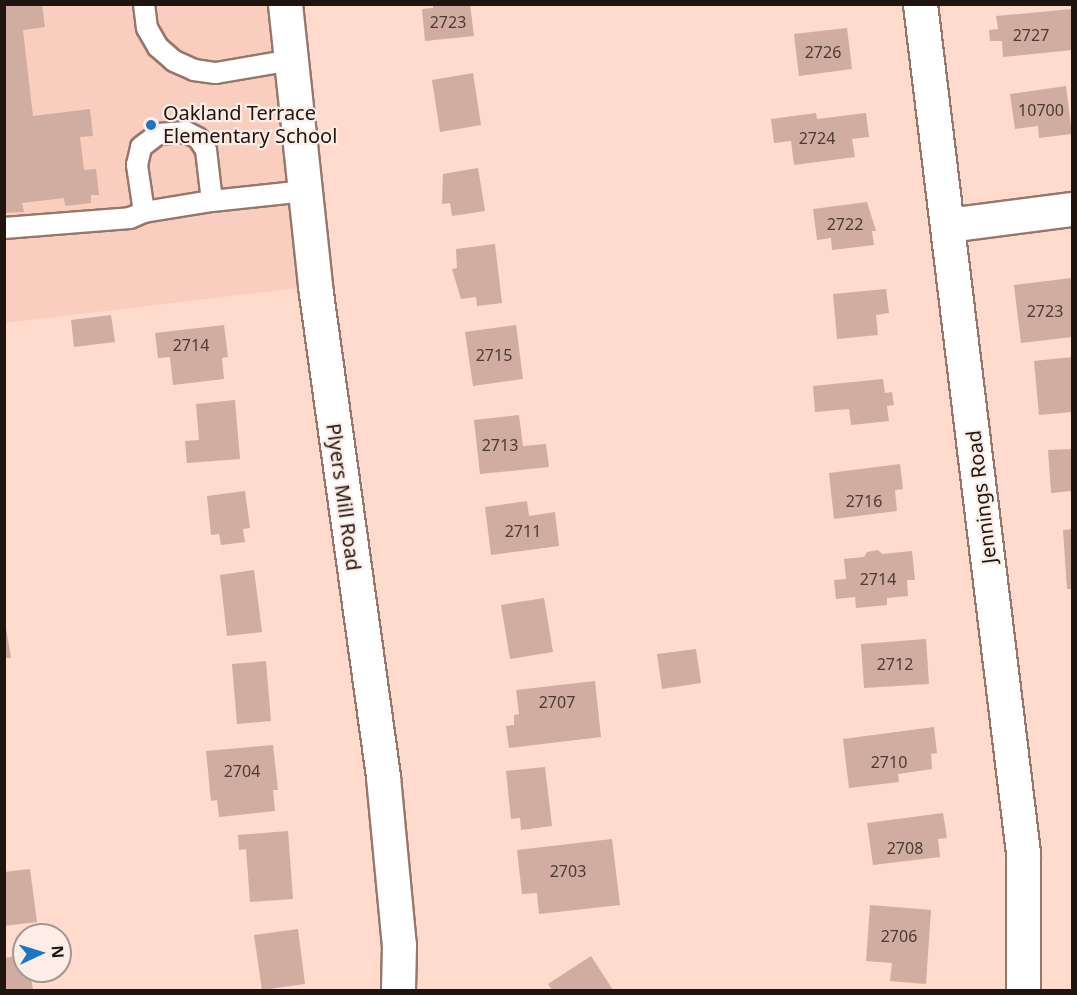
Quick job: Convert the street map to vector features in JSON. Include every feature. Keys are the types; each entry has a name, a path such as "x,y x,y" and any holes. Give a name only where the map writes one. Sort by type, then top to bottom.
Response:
{"street":[{"name":"Plyers Mill Road","path":"285,4 305,191 383,777 399,945 398,990"},
{"name":"Jennings Road","path":"920,4 1023,853 1023,990"},
{"path":"948,225 1072,209"}],"lane":[{"path":"144,4 147,28 158,47 174,61 194,70 216,73 291,60"},
{"path":"144,212 137,165 141,147 158,134 186,132 198,138 206,150 212,201"},
{"path":"4,228 130,218 144,212 212,201 305,191"}],"shaded area":[{"name":"Oakland Terrace Elementary School","path":"4,5 285,5 315,286 5,323"}],"building":[{"path":"4,4 42,4 45,27 23,30 33,116 90,109 93,136 80,137 84,170 96,169 99,195 91,195 91,203 65,206 64,198 22,203 24,212 4,213"},
{"path":"433,4 470,4 474,36 425,41 422,9 433,8"},
{"path":"1072,9 1072,50 1003,57 1002,41 990,41 989,30 998,29 996,16"},
{"path":"847,28 852,69 799,76 794,34"},
{"path":"473,73 481,125 440,132 432,80"},
{"path":"1066,86 1072,134 1039,138 1038,126 1015,129 1010,94"},
{"path":"816,113 817,119 866,113 869,137 852,139 855,157 794,165 791,141 774,143 771,119"},
{"path":"478,168 485,211 452,216 450,203 442,204 443,174"},
{"path":"867,202 876,231 872,231 874,245 832,250 831,238 817,240 813,209"},
{"path":"495,244 502,303 477,306 476,297 461,299 452,269 457,268 456,249"},
{"path":"1072,278 1072,337 1021,343 1014,285"},
{"path":"886,289 889,313 876,315 878,335 837,339 833,294"},
{"path":"111,315 115,342 74,347 71,320"},
{"path":"224,325 228,357 222,358 224,379 173,385 170,357 158,358 155,333"},
{"path":"516,325 523,379 473,386 465,332"},
{"path":"1072,357 1072,412 1039,415 1034,361"},
{"path":"883,379 885,393 892,392 894,405 887,406 889,421 851,425 849,409 815,412 813,386"},
{"path":"235,400 240,459 187,463 185,441 199,440 196,404"},
{"path":"519,415 523,446 546,444 549,467 480,474 474,420"},
{"path":"1072,449 1072,491 1051,493 1048,450"},
{"path":"900,464 903,489 895,490 897,511 834,519 829,473"},
{"path":"245,491 250,528 243,529 245,542 221,545 219,534 211,535 207,496"},
{"path":"527,501 529,516 555,512 559,546 491,555 485,507"},
{"path":"1072,529 1072,589 1067,589 1063,530"},
{"path":"878,550 882,554 912,551 915,580 907,580 908,596 887,598 887,605 856,608 855,597 836,599 834,580 846,579 844,559 864,557 867,552"},
{"path":"254,570 262,632 227,636 220,575"},
{"path":"544,598 553,652 510,659 501,605"},
{"path":"4,616 11,658 4,658"},
{"path":"926,639 929,684 864,688 861,644"},
{"path":"696,649 701,683 662,689 657,654"},
{"path":"266,661 271,721 237,724 232,664"},
{"path":"595,681 601,737 509,748 506,726 514,725 514,715 519,714 516,690"},
{"path":"934,727 937,753 931,754 932,769 898,774 899,782 849,788 843,739"},
{"path":"273,745 278,790 273,790 275,811 219,817 217,800 211,801 206,751"},
{"path":"545,767 552,826 521,830 520,818 511,819 506,771"},
{"path":"943,813 947,838 938,839 940,857 873,865 867,823"},
{"path":"288,831 293,899 250,902 246,849 239,850 238,835"},
{"path":"612,839 620,905 539,914 537,893 522,894 517,850"},
{"path":"30,869 37,922 12,923 12,925 4,926 4,872"},
{"path":"870,905 931,910 926,984 890,981 892,963 866,961"},
{"path":"298,929 305,984 262,990 254,935"},
{"path":"591,956 613,990 552,990 548,984"},
{"path":"12,957 12,983 32,983 33,990 4,990 4,958"}],"place":[{"name":"Oakland Terrace Elementary School","path":"151,125"}]}
